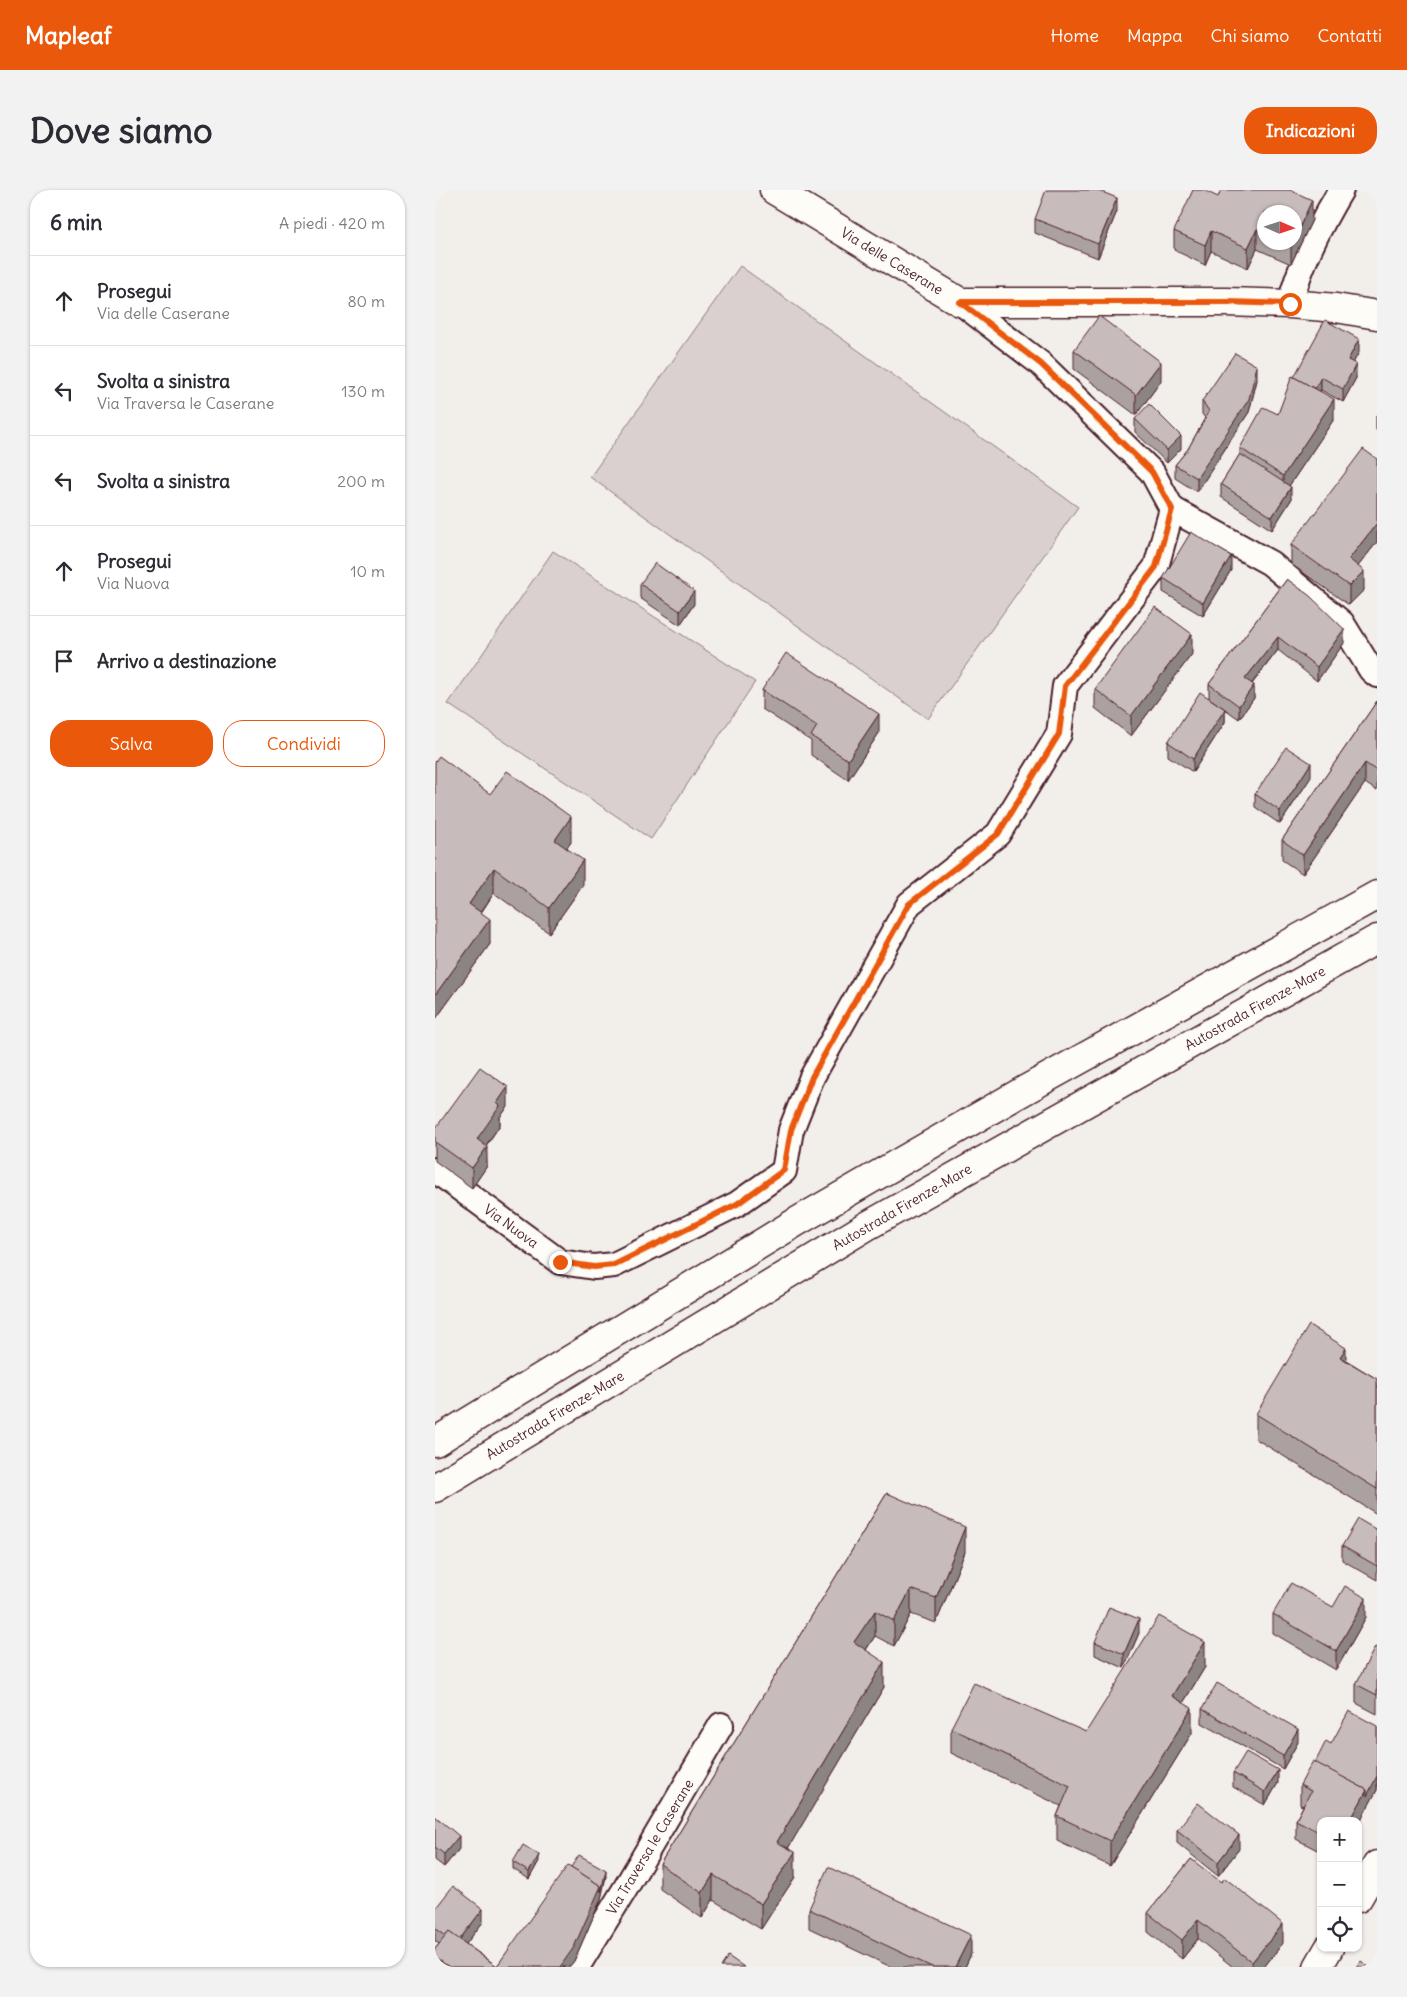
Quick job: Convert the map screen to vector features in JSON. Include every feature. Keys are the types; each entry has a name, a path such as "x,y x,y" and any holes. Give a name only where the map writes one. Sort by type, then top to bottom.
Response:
{"main road":[{"name":"Via delle Caserane","path":"774,190 960,302"},
{"path":"960,302 1226,302 1337,308 1377,315"},
{"path":"435,1442 806,1216 1033,1085 1377,895"},
{"name":"Autostrada Firenze-Mare","path":"435,1488 867,1226 1377,939"},
{"path":"1362,1891 1377,1865"},
{"path":"1319,1967 1327,1952"}],"street":[{"path":"1290,304 1293,289 1326,215 1341,190"},
{"path":"960,302 1041,364 1152,472 1172,509 1270,563 1342,623 1371,670 1377,675"},
{"name":"Via Nuova","path":"435,1170 560,1262 594,1267 614,1265 737,1204 784,1170 791,1130 812,1077 909,904 998,834 1059,734 1065,686 1156,567 1172,509"},
{"name":"Via Traversa le Caserane","path":"577,1967 721,1725"}],"shaded area":[{"path":"740,266 1078,507 928,719 590,477"},
{"path":"553,551 755,682 651,839 448,704"}],"building":[{"path":"1046,190 1097,190 1117,198 1098,244 1035,219"},
{"path":"1193,190 1203,190 1218,197 1221,190 1290,190 1312,200 1302,222 1302,205 1257,205 1257,229 1248,248 1211,231 1205,245 1174,231"},
{"path":"1099,316 1161,362 1136,395 1074,350"},
{"path":"1325,320 1359,339 1348,360 1356,364 1343,389 1321,377 1315,389 1294,377"},
{"path":"1235,353 1257,366 1249,399 1197,478 1175,465 1188,449 1209,411 1202,401"},
{"path":"1292,376 1334,399 1283,476 1240,448 1263,407 1278,414"},
{"path":"1149,404 1181,436 1167,450 1135,419"},
{"path":"1363,449 1377,459 1377,523 1349,559 1364,571 1349,586 1291,545"},
{"path":"1240,454 1291,487 1272,517 1221,484"},
{"path":"1191,532 1231,556 1203,603 1163,578"},
{"path":"655,563 694,591 680,611 640,584"},
{"path":"1287,579 1310,596 1344,629 1317,667 1278,637 1245,679 1254,685 1239,706 1209,684"},
{"path":"1155,607 1192,634 1131,716 1095,689"},
{"path":"786,653 879,714 848,760 811,736 817,726 762,690"},
{"path":"1200,692 1225,709 1193,759 1168,742"},
{"path":"1377,701 1377,771 1365,763 1303,855 1282,840"},
{"path":"1286,747 1311,763 1280,811 1255,794"},
{"path":"439,756 490,794 507,771 571,817 555,840 583,860 549,908 494,868 469,904 490,919 435,995 435,762"},
{"path":"480,1067 508,1087 497,1103 500,1106 477,1139 487,1147 472,1168 435,1142 435,1129"},
{"path":"1309,1325 1346,1348 1340,1357 1377,1379 1377,1489 1256,1414"},
{"path":"887,1493 965,1527 936,1598 911,1589 894,1621 875,1611 854,1642 884,1662 777,1842 795,1852 761,1904 713,1875 702,1893 660,1864"},
{"path":"1358,1519 1377,1530 1377,1566 1342,1546"},
{"path":"1291,1583 1333,1607 1345,1586 1366,1598 1336,1651 1273,1614"},
{"path":"1109,1607 1139,1619 1124,1654 1095,1642"},
{"path":"1159,1616 1205,1642 1172,1696 1192,1708 1110,1841 1057,1816 1070,1786 951,1728 974,1683 1086,1732"},
{"path":"1375,1647 1377,1648 1377,1695 1356,1684"},
{"path":"1217,1683 1298,1729 1283,1756 1202,1709"},
{"path":"1349,1711 1377,1726 1377,1776 1367,1796 1367,1790 1315,1763 1326,1741 1331,1744"},
{"path":"1246,1752 1278,1770 1265,1792 1233,1773"},
{"path":"1313,1761 1367,1790 1352,1817 1317,1817 1317,1831 1296,1820 1311,1791 1300,1785"},
{"path":"1198,1803 1239,1835 1218,1862 1177,1830"},
{"path":"435,1816 459,1836 444,1854 435,1847"},
{"path":"523,1845 539,1855 529,1872 513,1862"},
{"path":"579,1855 606,1870 601,1892 601,1886 571,1867"},
{"path":"1191,1859 1221,1882 1225,1878 1283,1924 1252,1962 1198,1920 1182,1940 1148,1913"},
{"path":"568,1865 601,1886 574,1947 560,1967 498,1967 497,1966"},
{"path":"828,1867 971,1935 955,1967 932,1967 809,1909"},
{"path":"453,1886 483,1909 459,1940 449,1932 446,1936 435,1928 435,1909"},
{"path":"449,1932 498,1967 449,1967 435,1957 435,1949"},
{"path":"728,1956 744,1967 721,1967"},
{"path":"1361,1961 1369,1967 1357,1967"}],"route":[{"path":"560,1262 594,1267 614,1265 737,1204 784,1170 791,1130 812,1077 909,904 998,834 1059,734 1065,686 1156,567 1172,509 1152,472 1041,364 960,302 1226,302 1290,304"}]}
